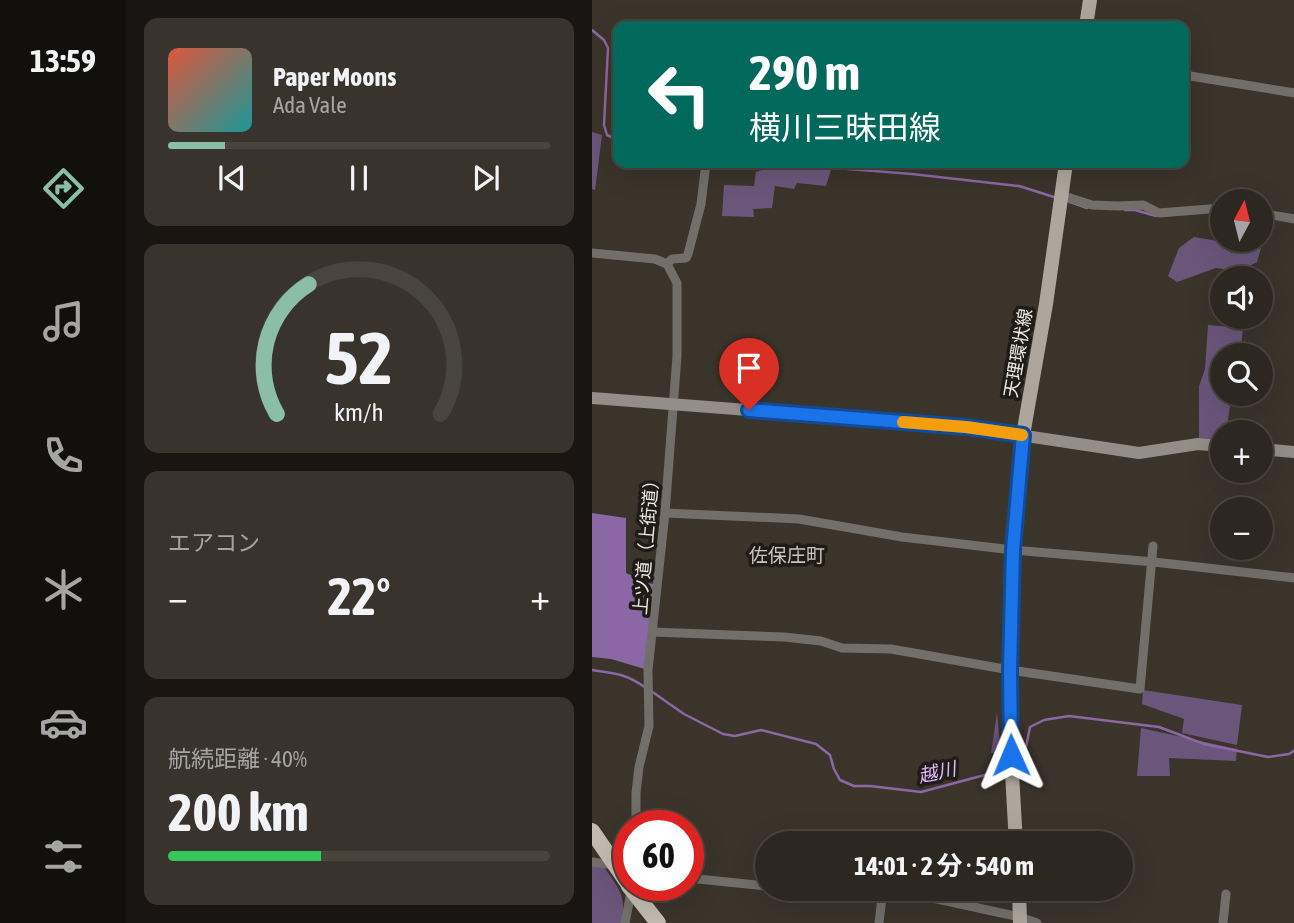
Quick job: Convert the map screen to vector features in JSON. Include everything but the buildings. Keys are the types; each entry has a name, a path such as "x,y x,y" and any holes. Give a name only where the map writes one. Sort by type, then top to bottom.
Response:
{"highway":[{"path":"592,831 613,863"},
{"path":"641,901 658,923"}],"main road":[{"path":"1087,21 1090,0"},
{"name":"天理環状線","path":"1015,831 1010,670 1013,550 1023,435 1046,304 1065,168"},
{"path":"592,398 953,426 1139,453 1198,444 1210,445"},
{"path":"1273,450 1294,452"},
{"path":"1019,901 1020,920"}],"street":[{"path":"1189,76 1294,93"},
{"path":"592,253 655,259 667,264 672,259 686,258 701,204 705,168"},
{"path":"1061,195 1092,205 1143,205 1159,213 1210,209"},
{"path":"1273,215 1294,219"},
{"name":"上ツ道（上街道）","path":"636,810 639,767 649,726 648,670 675,405 677,283 667,264"},
{"path":"665,513 799,519 902,537 1013,550 1152,561 1294,578"},
{"path":"653,632 784,637 821,641 842,648 891,649 1140,689 1153,546"},
{"path":"592,862 613,865"},
{"path":"704,880 755,885"},
{"path":"1223,923 1226,894"},
{"path":"625,923 628,901"},
{"path":"879,923 882,901"},
{"path":"941,901 1037,923"}],"shaded area":[{"path":"592,132 602,135 595,190 592,189"},
{"path":"831,168 826,186 797,183 794,189 775,186 772,208 753,209 754,217 722,216 724,185 754,186 756,172 765,169"},
{"path":"1194,237 1210,240 1210,252 1260,252 1257,262 1249,266 1210,266 1210,270 1177,282 1168,276 1179,248"},
{"path":"1208,325 1210,329 1243,329 1241,343 1210,343 1210,406 1230,406 1228,420 1210,420 1210,439 1199,438 1199,386 1205,369"},
{"path":"592,513 626,518 626,573 658,585 648,670 611,659 592,657"},
{"path":"1143,690 1242,705 1237,745 1182,733 1184,719 1142,704"},
{"path":"997,713 1001,754 991,753"},
{"path":"1141,728 1237,749 1236,761 1169,758 1170,776 1137,776"},
{"path":"592,865 604,867 613,881 613,901 622,901 623,905 622,923 592,923"}],"waterway":[{"path":"592,30 604,40 608,48 604,125 607,135 613,138"},
{"path":"836,168 1019,186 1057,198"},
{"path":"1067,201 1087,208"},
{"path":"1125,210 1156,216"},
{"name":"越川","path":"592,670 620,675 646,688"},
{"name":"越川","path":"651,691 684,714 723,734 735,736 761,730 816,744 830,755 840,780 854,786 921,792 996,772 1006,766"},
{"name":"越川","path":"1017,759 1026,747 1030,727 1044,720 1069,716 1159,727 1204,744 1268,757 1289,754 1295,750"}],"slow traffic":[{"path":"903,422 1022,435"}],"district":[{"name":"佐保庄町","path":"787,555"}],"route":[{"path":"749,410 966,427 1023,435 1013,550 1011,755"}]}
